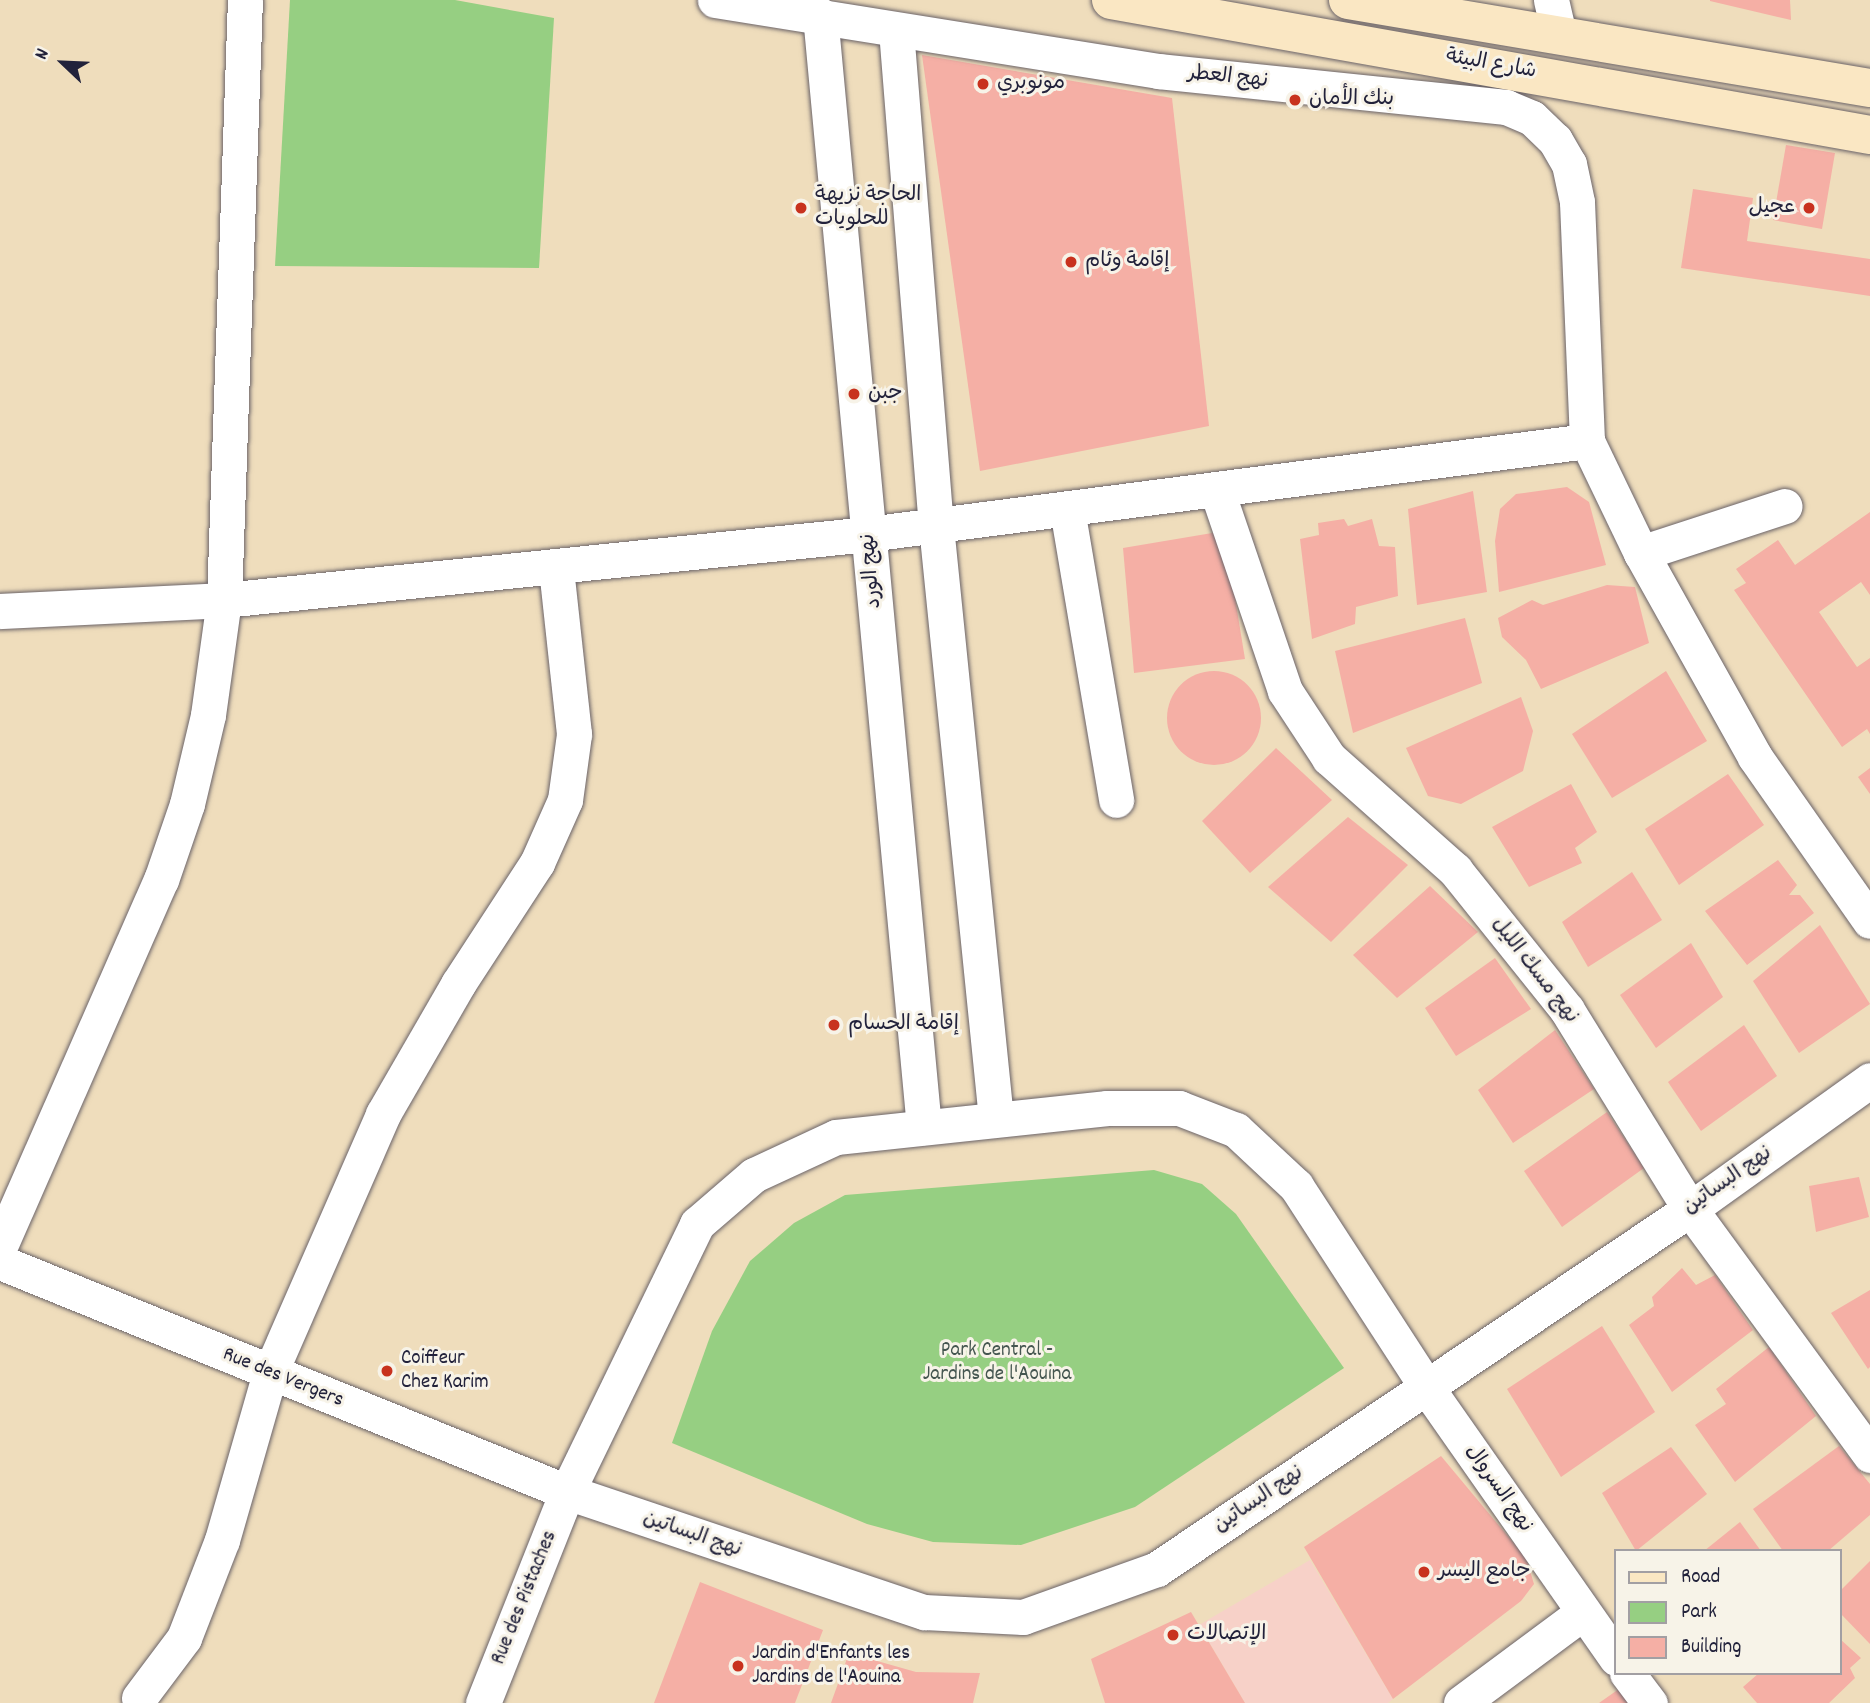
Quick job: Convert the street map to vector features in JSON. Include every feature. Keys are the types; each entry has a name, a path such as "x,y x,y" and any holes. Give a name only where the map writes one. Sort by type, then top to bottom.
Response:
{"main road":[{"name":"شارع البيئة","path":"1111,0 1870,135"},
{"name":"شارع البيئة","path":"1348,0 1870,88"}],"street":[{"path":"0,1246 115,992 187,804 208,715 223,600 245,0"},
{"name":"نهج العطر","path":"715,0 1158,71 1506,107 1532,118 1555,140 1569,164 1577,202 1587,441"},
{"path":"1551,0 1559,36"},
{"name":"نهج الورد","path":"820,15 924,1128"},
{"path":"896,30 936,526 996,1119"},
{"path":"0,611 223,600 556,568 936,526 1587,441 1641,554 1755,757 1870,921"},
{"name":"نهج مسك الليل","path":"1217,491 1285,691 1329,758 1455,870 1567,1010 1690,1209 1870,1455"},
{"path":"1641,554 1785,506"},
{"path":"1067,509 1116,800"},
{"path":"139,1698 184,1638 222,1541 270,1373 383,1114 415,1052 537,863 565,800 575,734 556,568"},
{"name":"نهج البساتين","path":"567,1492 925,1612 1023,1617 1157,1569 1690,1209 1870,1080"},
{"name":"نهج السروال","path":"996,1119 1107,1108 1179,1108 1236,1130 1296,1186 1427,1388 1615,1657"},
{"name":"Rue des Pistaches","path":"483,1703 567,1492 697,1224 754,1175 836,1137 996,1119"},
{"name":"Rue des Vergers","path":"0,1262 567,1492"},
{"path":"1461,1703 1582,1613"},
{"path":"1629,1675 1650,1703"}],"shaded area":[{"path":"1310,1560 1393,1699 1388,1703 1245,1703 1199,1625"}],"green space":[{"path":"290,0 455,0 554,18 539,268 275,266"},
{"name":"Park Central - Jardins de l'Aouina","path":"1154,1170 1202,1184 1236,1214 1344,1368 1135,1507 1021,1545 933,1542 867,1524 672,1443 712,1331 750,1261 794,1223 845,1195"}],"building":[{"path":"1790,0 1791,20 1710,1"},
{"name":"إقامة وئام","path":"922,55 1172,98 1209,426 980,471"},
{"path":"1786,145 1835,153 1822,229 1773,220"},
{"path":"1693,189 1753,198 1747,241 1870,259 1870,296 1681,268"},
{"path":"1567,487 1589,502 1606,565 1499,592 1495,541 1500,509 1516,494"},
{"path":"1473,491 1487,592 1417,605 1408,509"},
{"path":"1870,512 1870,595 1861,582 1819,612 1857,667 1870,658 1870,734 1867,729 1842,747 1734,590 1746,583 1736,569 1778,540 1795,565"},
{"path":"1344,519 1348,526 1372,519 1379,546 1395,547 1398,596 1356,607 1355,624 1312,639 1300,539 1319,535 1318,523"},
{"path":"1224,531 1245,659 1134,673 1123,548"},
{"path":"1607,585 1635,587 1649,643 1541,689 1526,660 1502,637 1498,618 1532,600 1543,605"},
{"path":"1465,618 1482,683 1353,733 1335,651"},
{"path":"1214,671 1232,674 1247,685 1258,700 1261,718 1258,736 1247,751 1232,762 1214,765 1196,762 1181,751 1170,736 1167,718 1170,700 1181,685 1196,674"},
{"path":"1666,671 1707,741 1612,798 1572,734"},
{"path":"1521,697 1533,731 1523,771 1461,804 1428,796 1406,748"},
{"path":"1276,748 1332,800 1250,873 1202,821"},
{"path":"1870,768 1870,794 1858,777"},
{"path":"1728,774 1764,825 1679,885 1645,829"},
{"path":"1571,784 1597,832 1575,848 1582,863 1529,887 1492,827"},
{"path":"1348,817 1408,865 1331,942 1268,887"},
{"path":"1778,860 1797,885 1789,895 1800,895 1814,913 1747,965 1705,911"},
{"path":"1632,872 1662,920 1588,967 1562,922"},
{"path":"1430,886 1478,932 1397,998 1353,955"},
{"path":"1820,925 1870,1004 1799,1053 1753,981"},
{"path":"1691,943 1723,997 1656,1048 1620,995"},
{"path":"1495,958 1531,1009 1456,1056 1425,1008"},
{"path":"1744,1025 1777,1076 1701,1131 1668,1082"},
{"path":"1555,1030 1594,1089 1513,1143 1478,1090"},
{"path":"1607,1112 1644,1168 1562,1227 1524,1171"},
{"path":"1859,1177 1869,1217 1816,1232 1809,1186"},
{"path":"1682,1268 1696,1285 1715,1275 1753,1330 1672,1392 1629,1325 1654,1306 1652,1297"},
{"path":"1870,1290 1870,1367 1868,1369 1831,1313"},
{"path":"1602,1326 1655,1412 1561,1477 1507,1389"},
{"path":"1769,1347 1816,1416 1735,1482 1695,1425 1726,1404 1716,1389"},
{"path":"1839,1446 1870,1484 1870,1515 1830,1549 1782,1549 1753,1509"},
{"path":"1671,1447 1707,1494 1638,1549 1635,1549 1602,1493"},
{"name":"جامع اليسر","path":"1441,1456 1526,1558 1534,1584 1521,1601 1393,1699 1304,1547"},
{"path":"1740,1522 1760,1549 1706,1549"},
{"path":"1870,1561 1870,1644 1842,1615 1842,1589"},
{"name":"Jardin d'Enfants les Jardins de l'Aouina","path":"700,1582 823,1630 795,1703 654,1703"},
{"name":"الإتصالات","path":"1191,1612 1245,1703 1105,1703 1091,1659"},
{"path":"1842,1641 1861,1658 1850,1668 1855,1678 1829,1703 1757,1703 1743,1687 1757,1675 1842,1675"},
{"path":"849,1653 916,1672 980,1673 973,1703 831,1703"},
{"path":"1626,1684 1639,1703 1599,1703"}],"place":[{"name":"مونوبري","path":"983,84"},
{"name":"بنك الأمان","path":"1295,100"},
{"name":"الحاجة نزيهة للحلويات","path":"801,208"},
{"name":"عجيل","path":"1809,208"},
{"name":"إقامة وئام","path":"1071,262"},
{"name":"جبن","path":"854,394"},
{"name":"إقامة الحسام","path":"834,1025"},
{"name":"Coiffeur Chez Karim","path":"387,1371"},
{"name":"جامع اليسر","path":"1424,1572"},
{"name":"الإتصالات","path":"1173,1635"},
{"name":"Jardin d'Enfants les Jardins de l'Aouina","path":"738,1666"}]}
